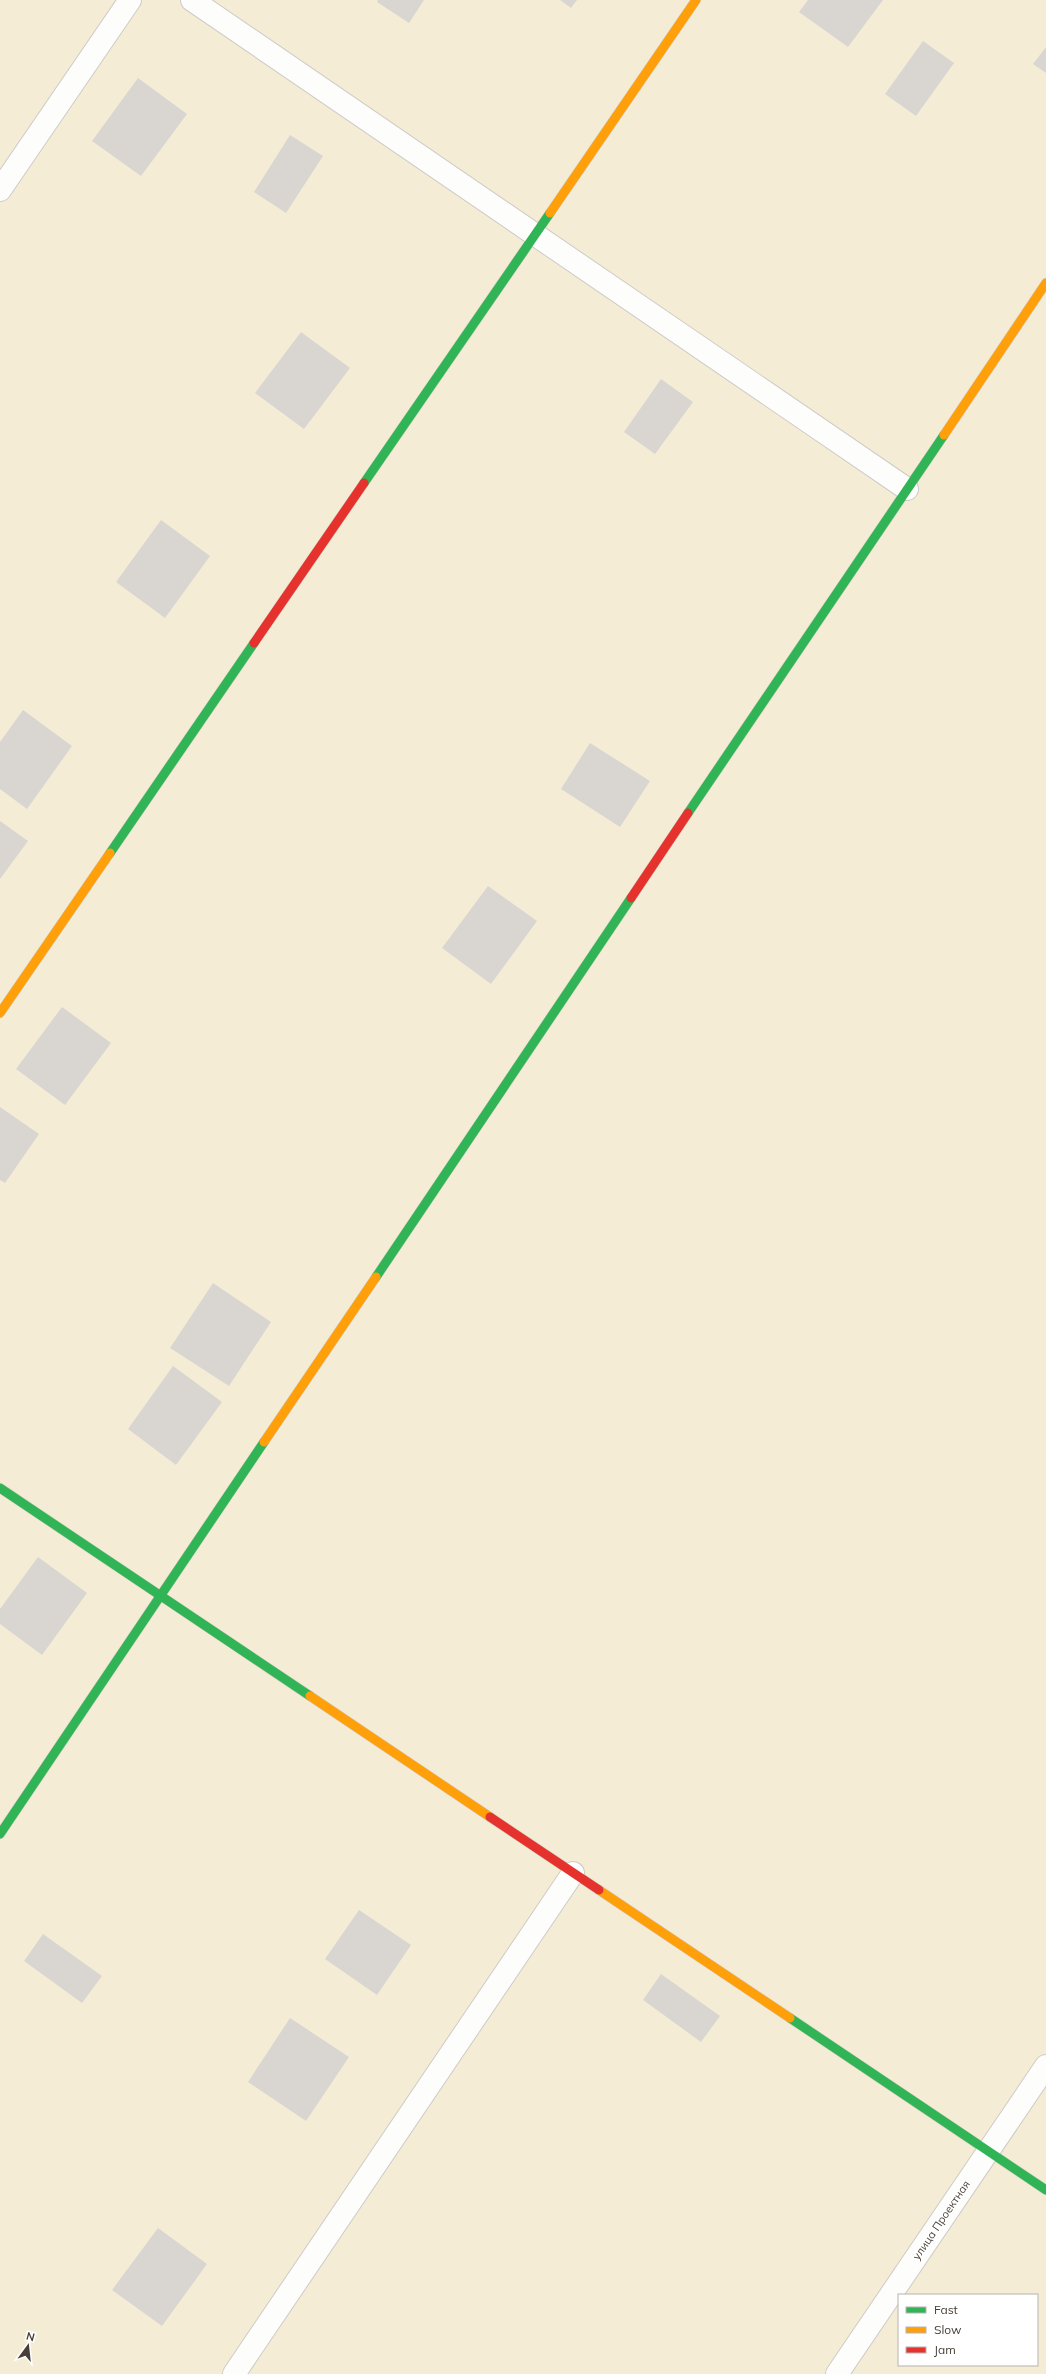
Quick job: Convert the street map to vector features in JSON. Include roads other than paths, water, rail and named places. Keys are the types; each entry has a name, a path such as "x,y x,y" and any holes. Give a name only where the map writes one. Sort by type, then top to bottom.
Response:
{"street":[{"path":"0,190 130,0"},
{"path":"192,0 907,488"},
{"path":"0,1013 696,0"},
{"path":"0,1834 1046,283"},
{"path":"0,1488 1046,2190"},
{"path":"234,2374 573,1873"},
{"name":"улица Проектная","path":"837,2374 1046,2066"}]}
